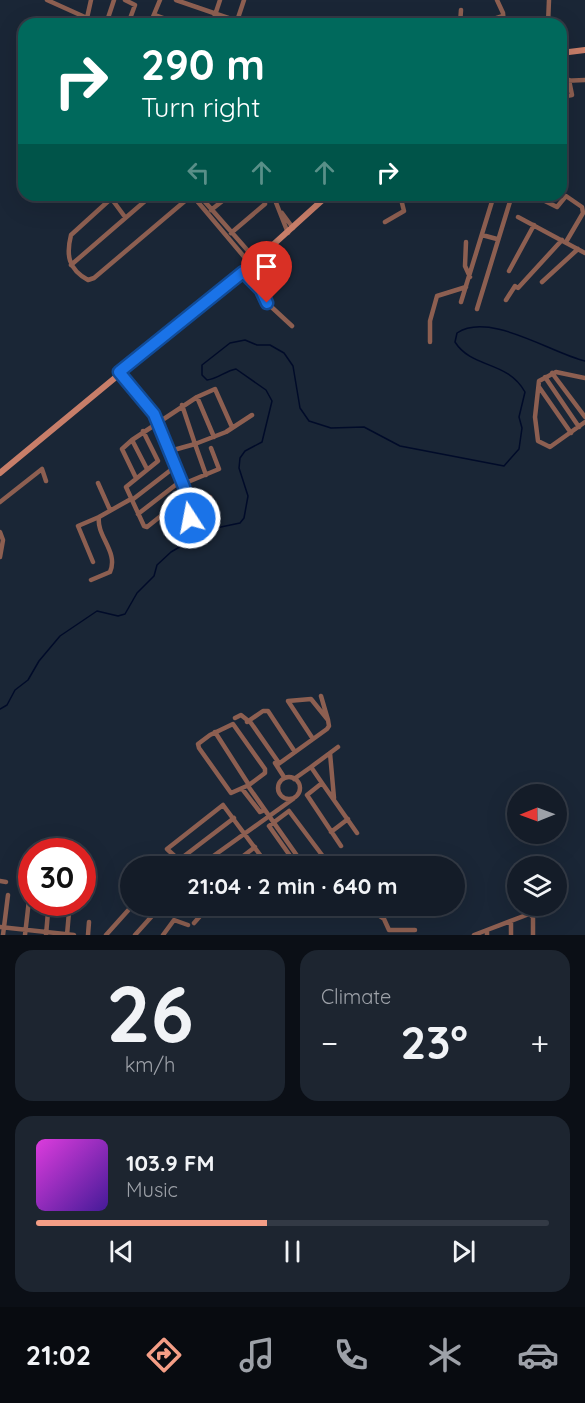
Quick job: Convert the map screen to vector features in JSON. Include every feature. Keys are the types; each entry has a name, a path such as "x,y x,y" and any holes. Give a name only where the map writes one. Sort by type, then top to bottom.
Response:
{"street":[{"path":"46,0 87,18 91,0"},
{"path":"108,18 114,0"},
{"path":"125,0 135,5 131,18"},
{"path":"153,18 160,0"},
{"path":"176,0 226,18"},
{"path":"214,18 220,0"},
{"path":"237,18 244,0"},
{"path":"497,0 503,16 497,18"},
{"path":"548,18 549,0"},
{"path":"460,18 461,10"},
{"path":"155,15 163,18"},
{"path":"567,52 585,50"},
{"path":"567,96 572,95 569,80 585,80"},
{"path":"506,300 515,286 521,285 564,241 583,213 582,207 567,197"},
{"path":"108,201 72,232 68,250 71,265 79,274 92,279 185,201"},
{"path":"116,201 126,217"},
{"path":"71,265 145,201"},
{"path":"198,201 253,262"},
{"path":"203,201 209,211"},
{"path":"209,211 222,201"},
{"path":"275,201 291,230"},
{"path":"0,473 119,372 243,272 322,201"},
{"path":"386,222 404,212 401,201"},
{"path":"461,302 492,201"},
{"path":"477,309 510,201"},
{"path":"545,201 556,207 561,201"},
{"path":"230,234 265,204"},
{"path":"519,217 585,253"},
{"path":"509,271 534,225"},
{"path":"482,235 497,239"},
{"path":"466,242 465,266 470,277"},
{"path":"542,282 578,249"},
{"path":"243,272 261,290 265,302 292,326"},
{"path":"430,342 430,321 437,296 466,287"},
{"path":"119,372 150,407 158,421 183,482 190,518"},
{"path":"552,374 585,417"},
{"path":"585,378 552,374 539,381 536,417 538,441 550,447 585,422"},
{"path":"545,377 579,427"},
{"path":"539,387 571,433"},
{"path":"136,478 122,450 143,431 197,397 215,389 232,427"},
{"path":"197,397 214,437"},
{"path":"182,405 206,475"},
{"path":"170,451 214,437 252,415"},
{"path":"143,431 158,460 126,487 147,527 186,496"},
{"path":"132,440 147,469"},
{"path":"138,513 183,482 219,469 211,448"},
{"path":"93,562 78,526 131,499 176,466"},
{"path":"0,502 41,469 46,481"},
{"path":"98,483 110,510"},
{"path":"188,502 210,497"},
{"path":"91,580 110,572 113,566 112,557 98,525 99,517"},
{"path":"0,532 2,540 0,557"},
{"path":"278,764 328,728 321,696"},
{"path":"313,739 288,701 311,699 328,720"},
{"path":"248,721 263,711 268,711 295,752"},
{"path":"235,718 241,715 248,721 278,764 284,777"},
{"path":"233,724 265,769 265,773 247,787 229,792 199,748 199,743 215,732 233,724"},
{"path":"215,732 247,787 297,856"},
{"path":"284,777 294,779 338,747"},
{"path":"330,753 335,801"},
{"path":"311,767 357,833"},
{"path":"284,777 279,783 280,792 287,799 293,799"},
{"path":"213,856 293,799 299,792 294,779"},
{"path":"322,783 306,796 341,846"},
{"path":"174,856 167,850 167,846 222,806 234,818 261,856"},
{"path":"290,856 269,826 291,811 322,856"},
{"path":"183,856 234,818"},
{"path":"331,832 348,819"},
{"path":"243,856 255,847"},
{"path":"3,935 2,927 8,895"},
{"path":"474,935 532,915 533,935"},
{"path":"25,932 27,916"},
{"path":"46,933 48,916"},
{"path":"67,935 69,916"},
{"path":"106,935 123,916"},
{"path":"135,935 152,916"},
{"path":"164,935 174,920 191,924 199,916"},
{"path":"380,916 384,919 389,930 415,930"},
{"path":"511,921 511,935"},
{"path":"88,935 89,922"},
{"path":"2,927 25,932 74,935"}],"waterway":[{"path":"0,709 7,705 15,690 28,680 39,661 60,636 97,611 118,616 125,614 137,593 154,576 157,565 171,552 200,535 216,528 240,523 244,518 248,496 239,468 240,458 245,451 262,442 272,401 266,390 236,369 207,380 202,375 202,365 230,343 245,340 257,345 270,345 284,353 293,366 300,408 309,421 331,428 364,427 400,446 504,466 519,449 522,428 519,417 525,392 509,374 462,351 455,342 457,333 470,328 486,327 503,330 585,361"}],"route":[{"path":"190,518 184,487 154,414 119,372 243,272 261,290 263,299 267,303"}]}
